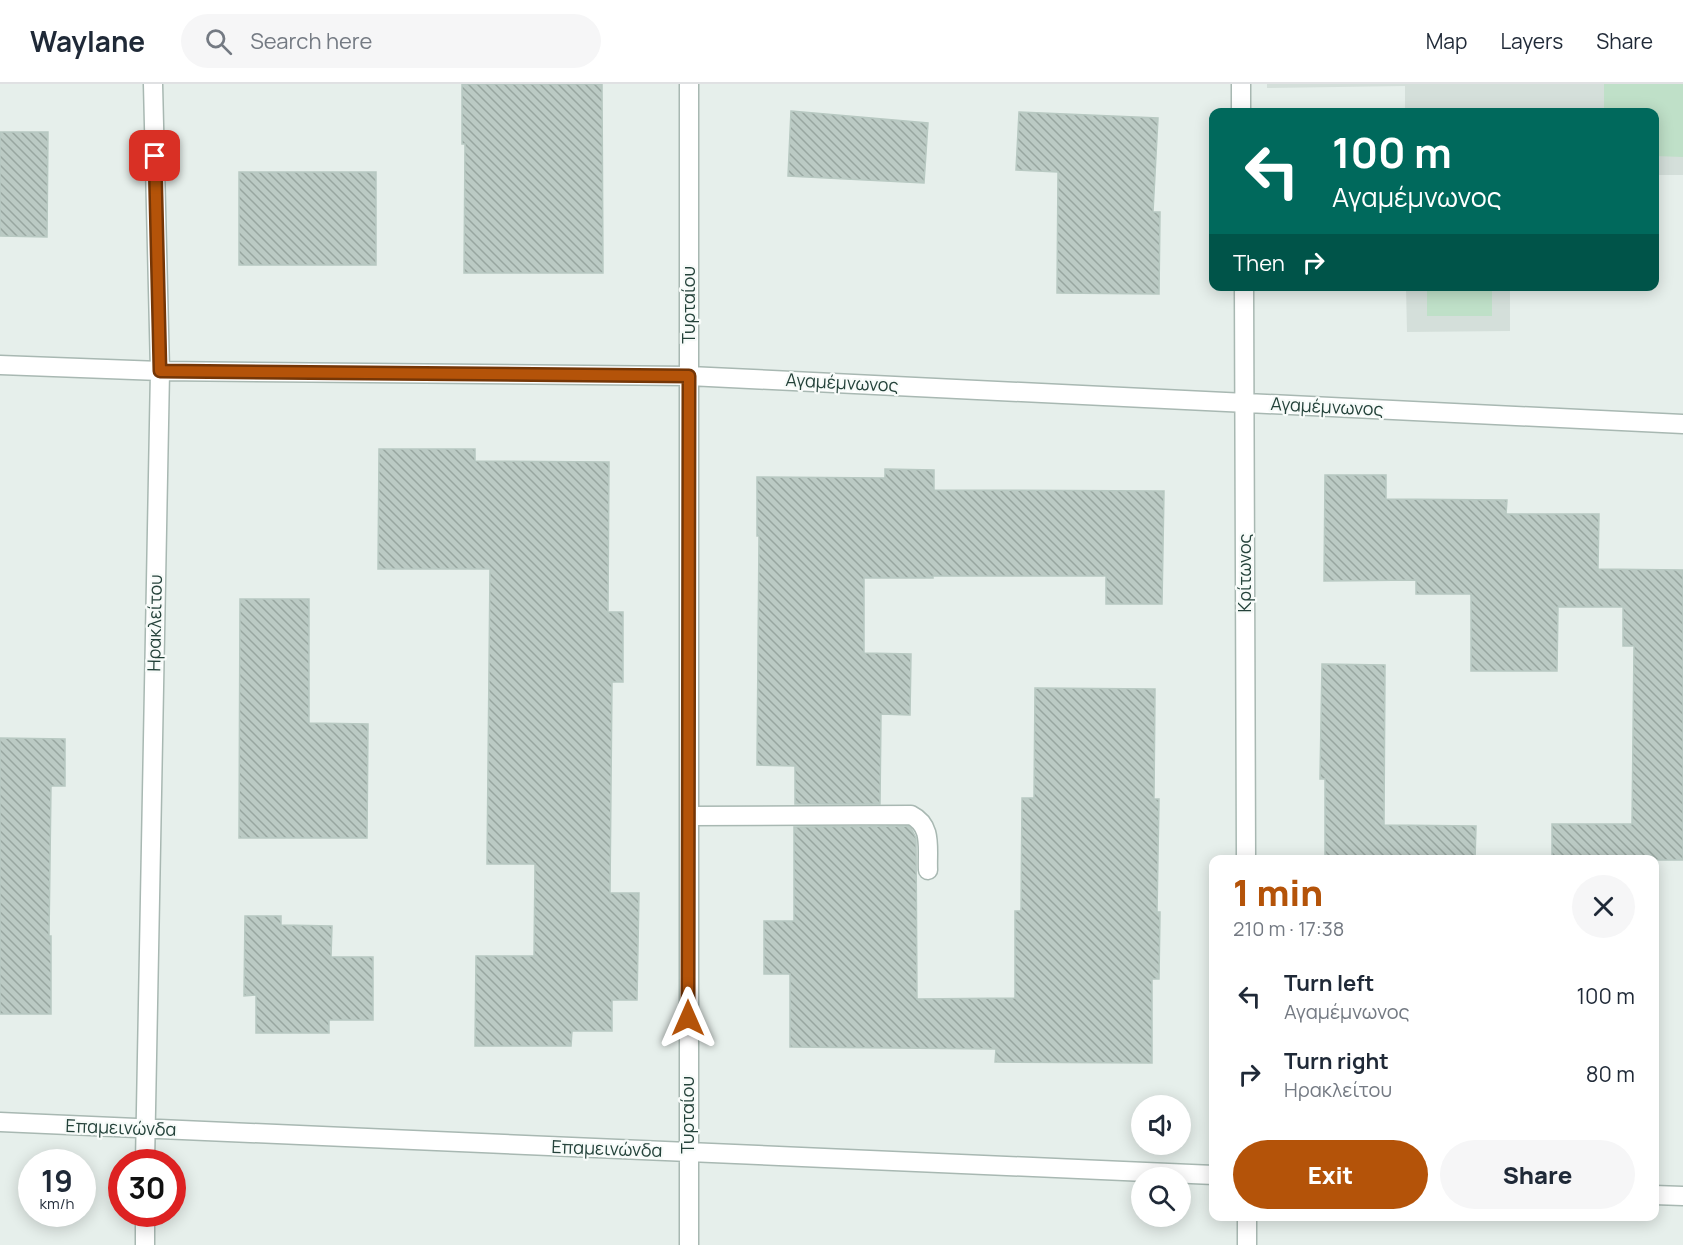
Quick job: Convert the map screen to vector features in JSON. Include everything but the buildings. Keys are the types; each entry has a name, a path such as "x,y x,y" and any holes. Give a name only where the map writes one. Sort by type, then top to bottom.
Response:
{"street":[{"name":"Ηρακλείτου","path":"145,1149 160,371 153,84"},
{"name":"Τυρταίου","path":"689,84 689,1245"},
{"path":"1241,84 1241,108"},
{"name":"Κρίτωνος","path":"1244,291 1246,855"},
{"name":"Αγαμέμνωνος","path":"0,365 160,371 689,376 1683,424"},
{"path":"689,816 911,815 920,820 926,828 928,870"},
{"name":"Επαμεινώνδα","path":"0,1122 1209,1175"},
{"path":"1659,1195 1683,1196"},
{"path":"1246,1221 1247,1245"},
{"path":"145,1227 145,1245"}],"shaded area":[{"path":"1267,84 1683,84 1683,175 1659,175 1659,108 1405,108 1405,86 1267,88"},
{"path":"1406,291 1510,291 1510,331 1407,332"}],"green space":[{"path":"1604,84 1683,84 1683,157 1659,156 1659,108 1604,108"},
{"path":"1427,291 1492,291 1492,316 1427,316"}],"route":[{"path":"155,156 160,371 689,376 688,1018"}]}
